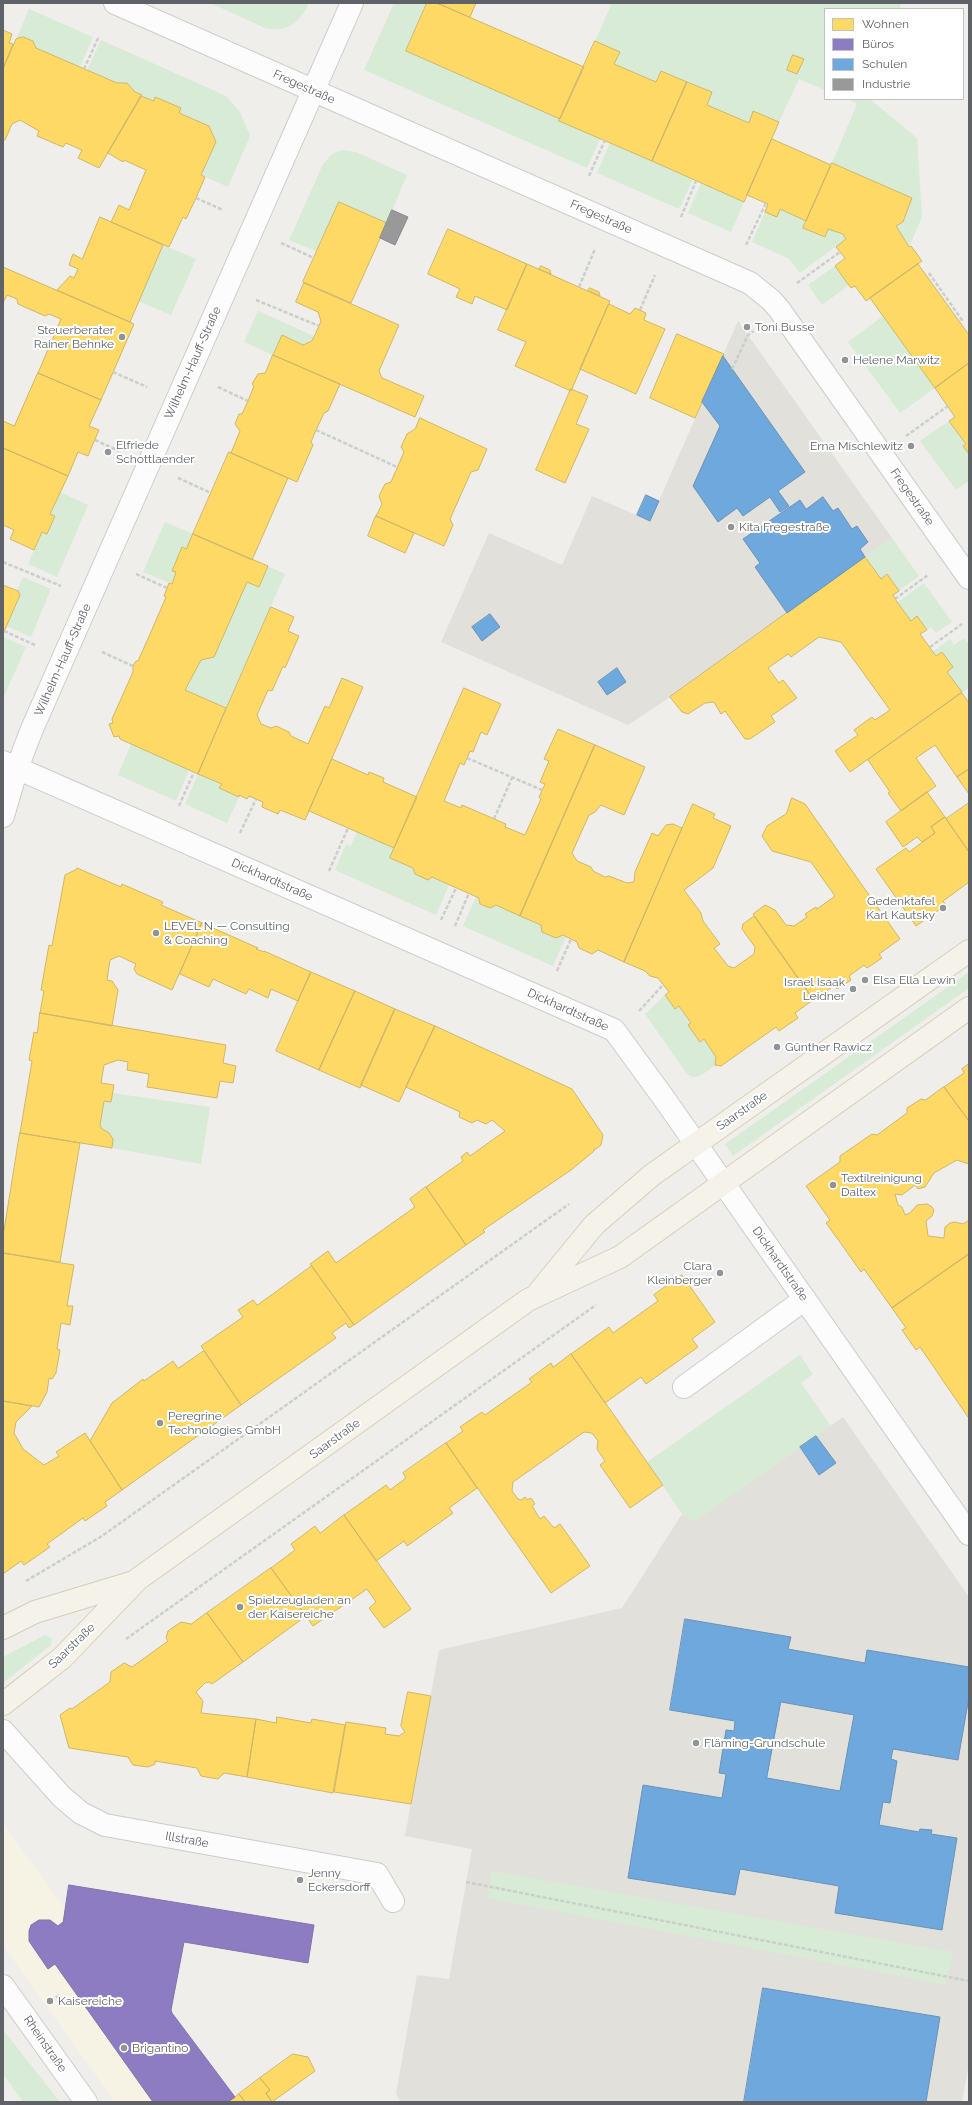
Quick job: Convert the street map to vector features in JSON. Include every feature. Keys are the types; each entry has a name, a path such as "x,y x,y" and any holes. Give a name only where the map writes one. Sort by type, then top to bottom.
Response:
{"main road":[{"name":"Saarstraße","path":"535,1296 594,1225 652,1175 695,1143 969,951"},
{"name":"Saarstraße","path":"3,1704 62,1658 135,1582 535,1296 620,1257 969,1008"},
{"name":"Saarstraße","path":"3,1628 34,1612 135,1582"}],"street":[{"name":"Fregestraße","path":"114,3 750,283 763,292 783,315 969,578"},
{"name":"Wilhelm-Hauff-Straße","path":"3,816 10,765 352,3"},
{"name":"Dickhardtstraße","path":"10,765 614,1030 724,1184 969,1534"},
{"path":"684,1387 804,1299"},
{"name":"Illstraße","path":"3,1731 62,1797 81,1813 105,1825 377,1874 393,1901"},
{"name":"Rheinstraße","path":"3,1986 86,2102"}],"path":[{"path":"84,69 99,36"},
{"path":"589,176 605,140"},
{"path":"681,217 696,181"},
{"path":"196,198 223,210"},
{"path":"746,246 766,203"},
{"path":"281,243 314,258"},
{"path":"579,287 596,248"},
{"path":"796,284 840,252"},
{"path":"929,272 962,320 960,322"},
{"path":"640,310 655,274"},
{"path":"256,300 319,326"},
{"path":"732,369 748,335 754,330"},
{"path":"113,372 147,387"},
{"path":"218,388 248,401"},
{"path":"905,437 948,406"},
{"path":"316,430 397,467"},
{"path":"95,440 120,451"},
{"path":"178,478 211,493"},
{"path":"3,562 61,586"},
{"path":"136,574 167,588"},
{"path":"895,598 928,575"},
{"path":"930,647 962,624"},
{"path":"4,631 35,645"},
{"path":"102,652 133,666"},
{"path":"467,758 542,790"},
{"path":"178,808 194,772"},
{"path":"494,819 512,778"},
{"path":"240,834 256,799"},
{"path":"328,873 348,828"},
{"path":"440,922 456,888"},
{"path":"454,928 469,893"},
{"path":"556,973 571,939"},
{"path":"637,1013 663,985"},
{"path":"25,1581 102,1536 574,1201"},
{"path":"122,1642 600,1301"},
{"path":"466,1882 969,1981"},
{"path":"50,2001 59,1995"}],"shaded area":[{"name":"Kita Fregestraße","path":"738,321 892,538 670,697 628,725 441,642 489,533 562,565 592,496 650,521"},
{"name":"Fläming-Grundschule","path":"843,1417 969,1597 969,2063 962,2102 401,2102 396,2094 417,1975 449,1979 472,1849 405,1836 439,1650 622,1608 682,1514 694,1521 800,1447 819,1475 836,1463 816,1436"},
{"path":"3,1824 205,2102 115,2102 3,1945"}],"green space":[{"path":"210,3 309,3 302,15 292,24 280,29 273,29 265,28"},
{"path":"394,3 427,3 406,51 560,119 600,139 587,168 364,70"},
{"path":"612,3 902,3 900,8 824,8 824,90 799,79 779,122 754,111 749,123 707,105 712,92 661,71 656,82 614,64 619,52 595,41"},
{"path":"29,9 93,37 80,67 36,48 31,40 25,38 16,39"},
{"path":"101,40 226,96 240,112 250,136 228,187 201,175 216,142 209,126 179,113 181,108 155,98 154,101 135,92 127,83 117,83 87,70"},
{"path":"849,100 871,100 917,138 922,217 909,247 896,226 903,222 912,198 832,163 857,104"},
{"path":"610,143 693,179 679,209 597,173"},
{"path":"343,150 356,152 407,175 387,223 339,202 317,252 289,240 323,164 333,153"},
{"path":"701,183 744,202 731,232 688,213"},
{"path":"780,209 806,221 803,228 825,237 828,229 843,234 846,239 800,273 789,259 752,242 765,212"},
{"path":"163,245 196,259 171,315 138,301"},
{"path":"835,266 849,285 822,305 808,285"},
{"path":"258,311 314,336 312,341 303,345 282,335 273,355 244,342"},
{"path":"883,316 935,388 900,413 848,342"},
{"path":"949,421 966,444 963,446 969,454 969,481 956,490 920,441"},
{"path":"60,492 88,505 57,577 28,564 42,532 47,534 55,516 50,514"},
{"path":"165,522 193,534 186,549 182,547 172,571 176,572 172,584 143,572"},
{"path":"892,538 919,576 899,591 887,574 881,579 865,557"},
{"path":"268,566 285,574 226,708 185,690 201,660 212,656 247,582 259,587"},
{"path":"23,577 51,589 31,637 6,626 20,596 17,591"},
{"path":"924,583 952,622 936,633 931,627 927,630 917,617 911,621 898,602"},
{"path":"3,637 26,647 3,699"},
{"path":"964,638 969,645 969,687 962,693 947,672 953,667 942,652 936,656 932,652 950,639 954,645"},
{"path":"131,744 189,770 176,801 118,775"},
{"path":"198,774 222,784 220,788 239,797 227,823 185,804"},
{"path":"357,832 394,848 390,858 413,868 428,880 432,877 449,885 436,915 335,870 346,844 351,846"},
{"path":"476,897 479,898 480,904 490,908 496,905 541,925 542,932 555,938 563,935 566,937 553,966 463,926"},
{"path":"969,972 969,988 733,1156 725,1144"},
{"path":"665,995 675,1009 679,1006 691,1023 700,1042 704,1039 716,1057 715,1065 702,1075 694,1077 687,1074 645,1014"},
{"path":"112,1093 210,1107 201,1164 112,1148 113,1139 109,1133 102,1129 100,1125 104,1101 111,1102"},
{"path":"800,1355 813,1374 801,1383 831,1426 694,1522 682,1514 647,1462"},
{"path":"45,1635 52,1638 51,1645 3,1683 3,1657"},
{"path":"492,1871 953,1952 946,1985 487,1898"},
{"path":"3,2030 60,2102 23,2102 3,2074"}],"building: Wohnen":[{"path":"427,3 437,3 584,67 560,119 406,51"},
{"path":"437,3 476,3 470,17"},
{"path":"3,30 12,34 9,43 13,44 3,68"},
{"path":"23,37 33,41 36,48 117,83 127,83 135,92 142,95 99,168 78,158 82,150 66,143 63,147 37,136 39,131 20,120 12,124 5,140 3,140 3,69 16,39"},
{"path":"595,41 620,52 614,64 656,82 661,71 687,82 652,161 559,121"},
{"path":"793,55 804,59 797,74 787,70"},
{"path":"687,82 712,92 707,105 749,123 753,111 779,122 744,202 652,161"},
{"path":"141,96 154,101 155,97 181,108 179,113 209,126 216,142 201,175 205,177 196,198 186,219 183,217 169,247 111,222 119,205 129,210 146,170 124,160 123,162 108,153"},
{"path":"772,139 831,165 806,221 780,209 777,217 765,212 768,204 747,195"},
{"path":"832,163 912,198 903,222 896,226 909,247 911,246 922,261 866,301 855,286 851,288 835,266 845,258 836,247 846,239 843,234 828,229 825,237 803,228"},
{"path":"339,202 387,223 351,303 303,282"},
{"path":"100,217 163,245 130,322 57,290 70,276 74,278 78,269 69,265 73,254 82,259"},
{"path":"448,229 527,264 507,310 475,296 472,304 456,297 460,289 428,274"},
{"path":"527,264 610,301 571,391 515,366 526,342 498,330"},
{"path":"918,264 969,335 969,363 935,388 870,298"},
{"path":"541,266 550,270 551,274 539,269"},
{"path":"3,267 134,324 101,400 38,373 61,319 49,314 45,316 18,304 17,299 7,295 3,303"},
{"path":"304,283 399,325 379,371 382,378 424,396 415,417 273,355 282,335 303,345 312,341 319,326 321,321 318,312 296,302"},
{"path":"590,288 599,292 600,296 588,290"},
{"path":"609,304 630,314 635,308 646,313 644,320 665,329 636,394 580,369"},
{"path":"677,334 724,354 695,418 650,398"},
{"path":"273,355 340,384 328,411 324,413 316,430 311,442 313,445 297,482 231,453 240,431 235,424 239,414 242,414 248,401 254,386 252,384 258,374 265,373"},
{"path":"969,363 969,454 963,446 966,444 949,421 955,417 935,388"},
{"path":"38,373 101,400 89,426 99,430 88,456 78,452 68,476 3,448 3,421 14,426"},
{"path":"571,389 588,396 576,424 589,429 565,483 536,470"},
{"path":"420,418 487,449 478,470 471,472 450,519 453,525 444,546 376,516 382,504 379,496 385,484 391,482 404,452 401,447 407,434 415,429"},
{"path":"3,448 68,476 50,514 55,516 47,534 42,532 34,550 10,539 14,530 3,525"},
{"path":"229,452 288,478 252,560 193,534"},
{"path":"376,516 414,533 405,553 368,536"},
{"path":"193,534 268,566 259,587 247,582 214,657 201,660 185,690 226,708 198,774 120,739 119,736 114,737 109,724 113,723 112,719 133,672 133,666 136,661 138,661 151,632 166,597 164,596 169,583 172,584 176,572 172,571 182,547 186,549"},
{"path":"865,557 881,579 887,574 899,591 893,595 895,599 911,621 917,616 927,630 920,634 936,656 942,652 953,667 947,672 962,692 850,772 835,751 858,735 854,730 872,717 875,720 890,710 841,642 819,637 791,657 788,654 768,668 779,683 783,680 797,698 771,716 775,722 750,739 745,739 725,711 721,714 714,702 705,703 688,714 682,712 670,697"},
{"path":"3,585 18,591 20,595 3,634"},
{"path":"271,607 294,617 288,631 299,636 285,668 283,666 272,691 268,690 257,715 261,724 271,728 276,726 289,732 291,736 308,744 325,706 329,708 342,678 363,687 305,820 280,810 278,814 262,807 263,802 249,796 247,799 239,795 239,797 219,788 222,784 198,774"},
{"path":"464,688 501,704 487,735 481,732 473,752 470,751 464,765 460,763 444,801 461,808 462,805 506,824 505,827 525,835 541,799 539,797 545,784 540,782 549,761 544,759 558,729 595,745 520,916 496,905 490,908 480,904 479,898 432,877 428,880 415,874 413,868 390,858"},
{"path":"962,693 969,703 969,769 957,777 935,745 916,758 936,786 901,811 868,760"},
{"path":"595,745 645,767 624,815 601,805 595,812 589,815 572,853 577,861 591,867 593,871 605,877 609,876 627,883 634,882 635,872 652,833 658,836 666,825 673,824 682,828 624,962 598,950 592,954 579,948 577,942 563,935 556,938 542,932 541,925 520,916"},
{"path":"332,759 368,775 369,772 384,778 383,782 417,797 394,848 309,811"},
{"path":"969,769 969,794 957,777"},
{"path":"927,792 945,817 931,827 935,833 922,842 917,837 903,847 886,822"},
{"path":"792,798 805,804 900,939 879,954 882,958 867,968 864,965 849,976 851,980 837,989 835,985 814,1000 753,914 765,905 775,910 786,925 794,926 807,917 805,914 816,907 817,909 835,896 811,862 772,851 762,836 767,826 786,814"},
{"path":"969,803 969,852 946,819"},
{"path":"693,804 715,814 713,818 731,826 713,868 684,890 701,913 703,921 720,944 714,948 728,966 734,968 754,954 755,947 742,929 743,924 754,916 813,1000 795,1013 798,1018 779,1031 776,1027 721,1066 715,1065 716,1057 704,1039 700,1042 688,1025 691,1023 679,1006 675,1009 665,995 669,992 658,978 650,976 645,971 624,962"},
{"path":"945,817 969,852 969,882 943,901 946,905 916,926 876,869 906,848 909,852 935,833 931,827"},
{"path":"77,868 121,887 122,884 163,902 161,905 202,923 172,990 137,974 134,969 136,964 119,956 110,960 107,980 112,981 118,990 112,1026 40,1013 44,991 41,990 49,945 52,946 65,875"},
{"path":"202,923 258,948 256,949 264,951 311,972 298,1001 271,989 268,998 249,989 246,994 213,979 209,987 180,974"},
{"path":"311,972 355,991 319,1070 276,1051"},
{"path":"355,991 395,1009 360,1088 319,1070"},
{"path":"395,1009 435,1026 399,1102 361,1085"},
{"path":"40,1013 226,1045 223,1063 236,1066 233,1083 220,1081 217,1098 147,1087 149,1074 127,1070 128,1062 118,1060 104,1065 101,1083 114,1085 111,1102 104,1101 100,1125 102,1129 109,1133 113,1139 112,1148 20,1133 32,1061 29,1060 34,1032 37,1033"},
{"path":"435,1026 572,1089 603,1135 601,1145 594,1149 594,1151 571,1170 483,1230 485,1232 466,1245 426,1187 463,1161 461,1157 467,1152 470,1156 505,1131 492,1120 486,1124 477,1120 472,1123 459,1117 460,1112 406,1087"},
{"path":"969,1064 969,1121 944,1087 964,1073 962,1069"},
{"path":"944,1087 969,1121 969,1164 957,1160 934,1173 925,1187 918,1189 915,1185 902,1195 895,1194 898,1205 902,1207 905,1215 910,1213 917,1205 927,1204 932,1207 934,1210 932,1216 926,1221 928,1236 944,1238 945,1227 950,1223 955,1222 963,1224 969,1220 969,1254 892,1308 864,1269 861,1272 826,1223 830,1220 806,1186 840,1162 840,1156 872,1134 877,1135 907,1113 907,1108 921,1099 925,1100"},
{"path":"20,1133 80,1143 60,1262 3,1253 3,1237"},
{"path":"426,1187 466,1245 354,1325 310,1264 328,1251 336,1263 415,1207 410,1199"},
{"path":"3,1253 74,1265 67,1306 73,1306 70,1325 61,1323 57,1349 60,1350 56,1373 52,1379 49,1378 47,1392 39,1407 3,1401"},
{"path":"969,1254 968,1417 920,1347 916,1350 902,1330 906,1328 892,1308"},
{"path":"312,1266 354,1325 349,1328 346,1323 332,1333 336,1338 241,1405 201,1346 243,1317 238,1310 253,1300 257,1305"},
{"path":"682,1275 715,1322 692,1339 698,1347 646,1384 641,1377 605,1403 571,1354 609,1327 613,1333 658,1301 654,1295"},
{"path":"204,1351 241,1405 122,1490 90,1441 112,1403 143,1379 144,1381 173,1361 178,1368"},
{"path":"571,1354 663,1485 630,1508 600,1465 605,1461 597,1449 598,1441 592,1433 584,1432 513,1482 512,1491 518,1499 521,1500 525,1497 527,1500 531,1498 535,1504 532,1506 540,1519 544,1516 554,1528 560,1524 590,1566 551,1593 446,1443 463,1431 460,1427 482,1412 485,1415 532,1382 529,1379 551,1363 553,1367"},
{"path":"3,1401 32,1406 16,1422 14,1433 23,1449 44,1465 59,1456 56,1452 85,1433 122,1490 105,1502 107,1506 85,1521 83,1518 47,1544 50,1547 24,1565 21,1561 3,1574"},
{"path":"446,1443 477,1488 449,1508 453,1513 407,1546 404,1541 376,1561 344,1515 386,1485 390,1490 406,1478 403,1473"},
{"path":"344,1515 411,1609 384,1628 369,1608 376,1602 367,1589 313,1626 271,1568 295,1550 291,1544 315,1526 320,1533"},
{"path":"271,1568 306,1616 243,1662 207,1613"},
{"path":"207,1613 243,1662 212,1684 209,1682 205,1683 196,1692 203,1701 201,1713 256,1719 247,1777 224,1773 218,1779 201,1776 197,1768 155,1761 155,1764 148,1767 133,1765 128,1757 69,1748 60,1715 70,1708 72,1709 110,1682 111,1672 124,1663 132,1667 168,1641 166,1638 168,1631 181,1622 191,1624"},
{"path":"408,1692 431,1696 411,1804 334,1792 346,1722 386,1728 385,1734 399,1736 405,1732 401,1726"},
{"path":"277,1717 311,1723 312,1719 345,1725 333,1793 247,1777 256,1719 276,1723"},
{"path":"293,2054 308,2057 315,2071 272,2102 266,2093 270,2090 260,2078"},
{"path":"260,2078 270,2090 266,2093 272,2102 245,2102 239,2094"},
{"path":"239,2094 245,2102 228,2102 235,2097"}],"building: Büros":[{"path":"69,1885 314,1925 308,1963 184,1942 171,2010 235,2097 228,2102 153,2102 55,1964 48,1969 29,1941 29,1931 31,1925 39,1920 50,1920 58,1926 63,1922"}],"building: Schulen":[{"path":"723,356 805,472 778,491 789,506 780,512 770,497 743,516 737,508 718,522 693,486 720,426 702,402"},
{"path":"646,495 659,501 650,521 637,515"},
{"path":"823,497 833,511 838,508 852,529 857,526 868,542 860,549 865,557 787,613 755,567 760,563 743,539 800,500 806,509"},
{"path":"490,614 500,627 482,641 472,627"},
{"path":"617,668 626,682 607,695 598,682"},
{"path":"816,1436 836,1463 819,1475 800,1447"},
{"path":"685,1619 791,1637 788,1649 865,1663 867,1650 969,1667 969,1697 958,1760 893,1749 891,1759 897,1761 890,1803 883,1802 879,1825 919,1832 920,1829 932,1830 931,1834 957,1838 942,1930 835,1913 839,1886 740,1869 735,1895 628,1878 643,1785 722,1798 726,1774 719,1773 726,1730 734,1731 735,1721 670,1710","holes":["781,1702 854,1715 840,1791 767,1778"]},
{"path":"763,1988 940,2017 926,2102 744,2102"}],"building: Industrie":[{"path":"392,210 408,217 395,245 380,238"}],"place":[{"name":"Toni Busse","path":"747,327"},
{"name":"Steuerberater Rainer Behnke","path":"122,337"},
{"name":"Helene Marwitz","path":"845,360"},
{"name":"Erna Mischlewitz","path":"911,446"},
{"name":"Elfriede Schottlaender","path":"108,452"},
{"name":"Kita Fregestraße","path":"731,527"},
{"name":"Gedenktafel Karl Kautsky","path":"943,908"},
{"name":"LEVEL N — Consulting & Coaching","path":"156,933"},
{"name":"Elsa Ella Lewin","path":"865,980"},
{"name":"Israel Isaak Leidner","path":"853,989"},
{"name":"Günther Rawicz","path":"777,1047"},
{"name":"Textilreinigung Daltex","path":"833,1185"},
{"name":"Clara Kleinberger","path":"720,1273"},
{"name":"Peregrine Technologies GmbH","path":"160,1423"},
{"name":"Spielzeugladen an der Kaisereiche","path":"240,1607"},
{"name":"Fläming-Grundschule","path":"696,1743"},
{"name":"Jenny Eckersdorff","path":"300,1880"},
{"name":"Kaisereiche","path":"50,2001"},
{"name":"Brigantino","path":"124,2048"}]}
